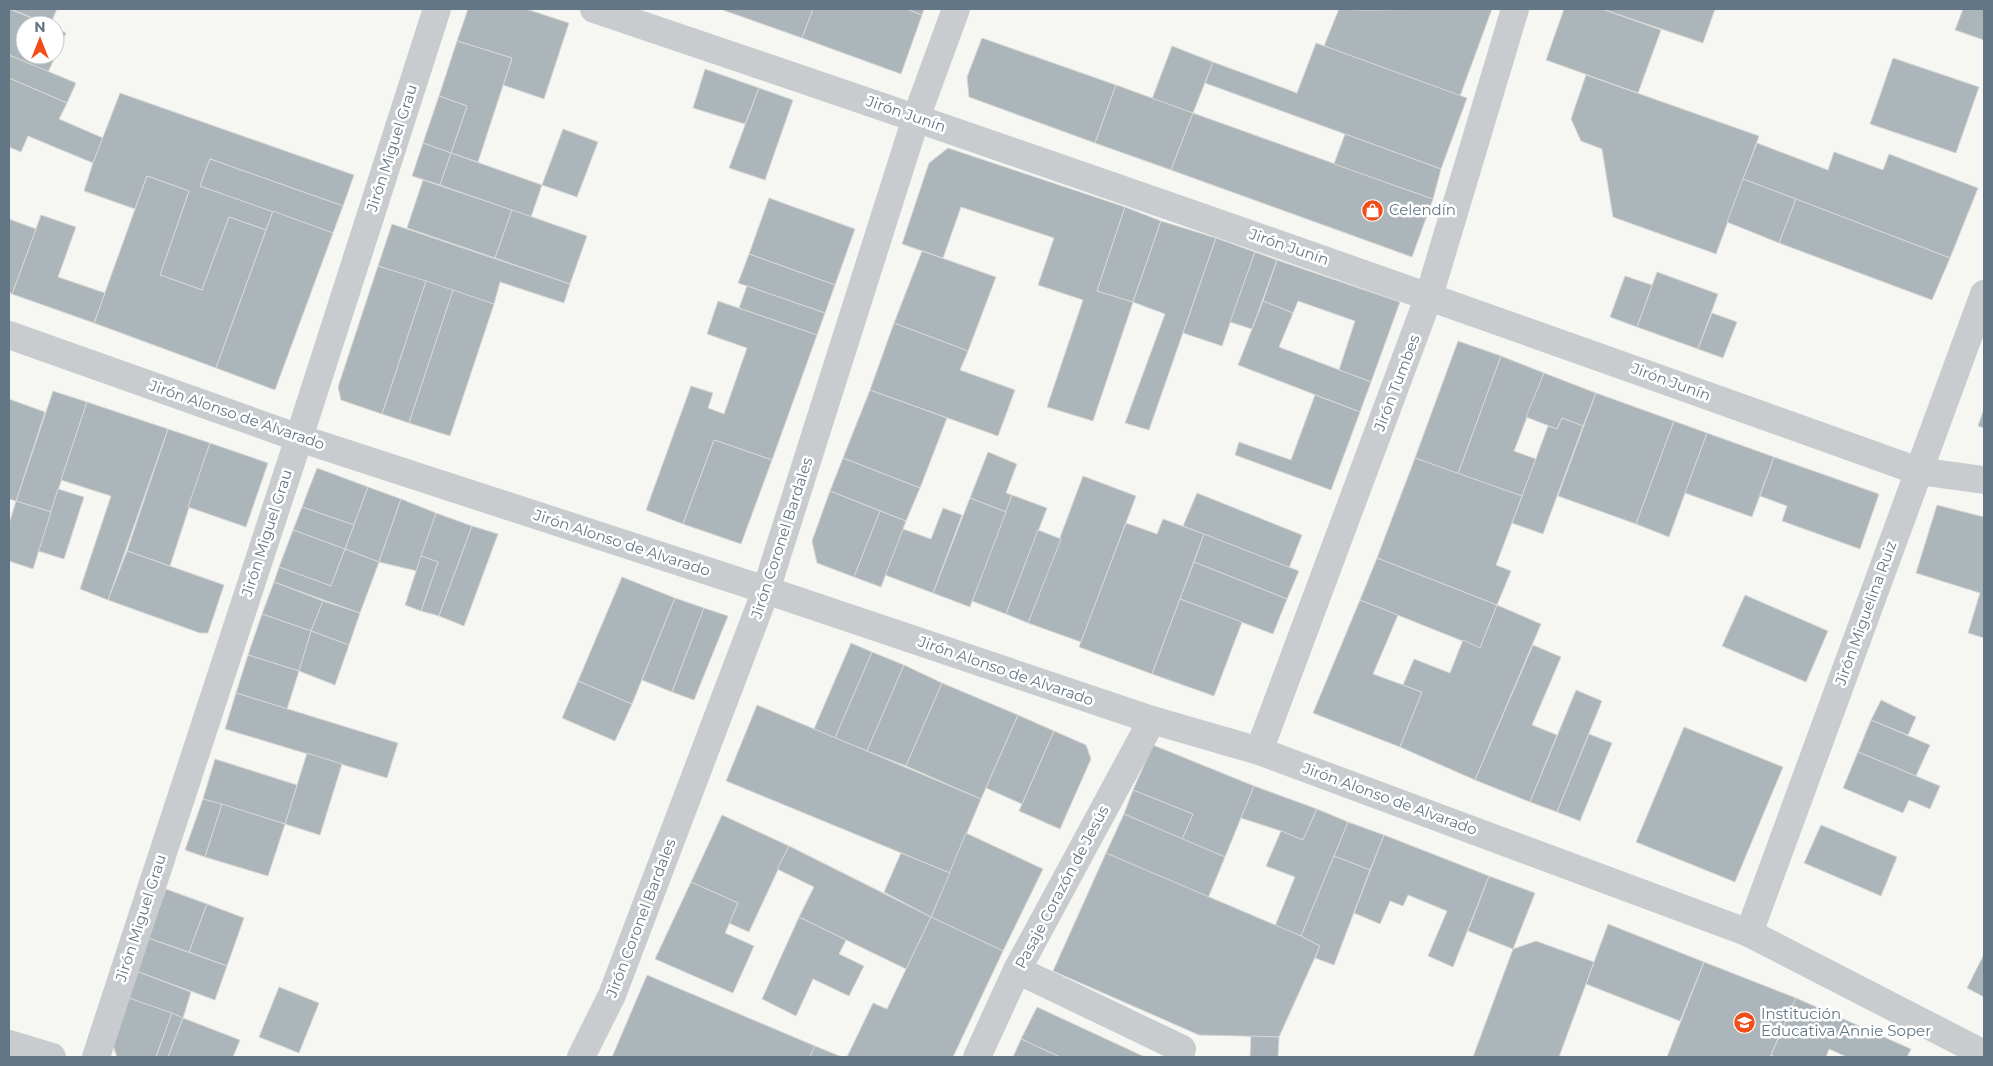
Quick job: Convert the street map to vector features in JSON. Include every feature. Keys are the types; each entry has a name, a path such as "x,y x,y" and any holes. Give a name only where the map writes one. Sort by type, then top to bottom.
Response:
{"street":[{"name":"Jirón Miguel Grau","path":"96,1057 299,438 437,9"},
{"name":"Jirón Junín","path":"594,9 1430,296 1918,471 1984,480"},
{"name":"Jirón Coronel Bardales","path":"581,1057 612,995 766,590 916,118 956,9"},
{"name":"Jirón Tumbes","path":"1258,751 1430,296 1515,9"},
{"name":"Jirón Miguelina Ruiz","path":"1749,933 1984,294"},
{"name":"Jirón Alonso de Alvarado","path":"9,335 299,438 766,590 1152,720 1258,751 1749,933 1984,1054"},
{"name":"Pasaje Corazón de Jesús","path":"977,1057 1017,970 1152,720"},
{"path":"1017,970 1182,1050 1180,1057"},
{"path":"9,1044 52,1057"}],"building":[{"path":"9,9 24,15 15,15 15,58 9,55"},
{"path":"11,9 57,9 54,15 26,15"},
{"path":"468,9 526,9 569,23 544,99 503,85 512,58 457,41"},
{"path":"720,9 813,9 802,38"},
{"path":"813,9 907,9 922,15 901,74 802,38"},
{"path":"907,9 924,9 922,15"},
{"path":"1339,9 1492,9 1460,96 1324,46"},
{"path":"1564,9 1602,9 1661,30 1638,93 1546,60"},
{"path":"1602,9 1715,9 1703,43"},
{"path":"1963,9 1984,9 1984,40 1955,30"},
{"path":"982,38 1116,85 1095,143 969,97 967,77"},
{"path":"457,41 512,58 478,162 451,153 467,106 439,96"},
{"path":"1316,43 1467,98 1441,169 1205,83 1213,62 1297,93"},
{"path":"1172,46 1213,62 1193,113 1152,99"},
{"path":"9,55 15,58 15,65 33,65 76,83 67,103 9,78"},
{"path":"1893,58 1979,87 1956,153 1870,124"},
{"path":"32,65 51,65 48,72"},
{"path":"705,69 759,88 745,124 693,108"},
{"path":"1586,75 1759,136 1716,254 1613,217 1602,149 1581,141 1571,119"},
{"path":"9,78 67,103 59,119 103,138 93,163 28,136 21,152 9,147"},
{"path":"1116,85 1193,113 1171,170 1095,143"},
{"path":"759,88 793,100 765,180 729,168"},
{"path":"120,93 354,175 343,206 210,159 200,186 273,211 266,230 229,217 202,290 160,275 189,191 147,176 135,209 84,191"},
{"path":"439,96 467,106 451,153 423,143"},
{"path":"1193,113 1433,199 1412,257 1171,170"},
{"path":"563,129 598,142 577,197 542,185"},
{"path":"1345,134 1441,169 1433,199 1334,164"},
{"path":"423,143 451,153 440,185 412,176"},
{"path":"1757,143 1828,170 1834,152 1883,170 1889,154 1978,188 1950,258 1743,179"},
{"path":"948,148 1125,207 1097,291 1133,302 1093,421 1047,407 1083,300 1038,285 1054,238 961,207 943,258 902,244 929,163"},
{"path":"451,153 542,185 531,217 440,185"},
{"path":"210,159 343,206 333,233 200,186"},
{"path":"147,176 189,191 160,275 202,290 229,217 266,230 216,368 94,323"},
{"path":"1743,179 1796,199 1779,243 1727,222"},
{"path":"423,180 512,210 495,258 407,228"},
{"path":"769,198 855,229 835,285 749,254"},
{"path":"1796,199 1950,258 1932,300 1779,243"},
{"path":"1125,207 1161,221 1133,302 1097,291"},
{"path":"512,210 587,236 570,284 495,258"},
{"path":"273,211 333,233 275,390 216,368"},
{"path":"41,215 76,227 58,277 105,293 94,323 12,294"},
{"path":"9,219 36,229 12,294 9,292"},
{"path":"1161,221 1216,238 1149,430 1125,423 1165,314 1133,302"},
{"path":"392,224 570,284 564,303 500,282 494,304 378,266"},
{"path":"1216,238 1255,252 1222,346 1183,333"},
{"path":"922,251 996,277 968,351 894,323"},
{"path":"1255,252 1277,260 1252,329 1230,322"},
{"path":"749,254 835,285 825,313 738,283"},
{"path":"1277,260 1400,302 1371,382 1339,370 1355,321 1298,301 1293,313 1263,301"},
{"path":"378,266 426,281 382,414 341,400 338,387"},
{"path":"1657,272 1718,294 1698,349 1637,327"},
{"path":"1625,276 1652,285 1637,327 1610,317"},
{"path":"426,281 453,290 409,423 382,414"},
{"path":"747,286 825,313 817,335 739,308"},
{"path":"453,290 494,304 450,436 409,423"},
{"path":"718,301 817,335 772,460 714,440 683,524 646,510 691,386 713,393 708,408 724,414 747,348 707,334"},
{"path":"1263,301 1293,313 1279,347 1371,382 1360,412 1238,365"},
{"path":"1712,313 1737,322 1723,358 1698,349"},
{"path":"894,323 968,351 960,370 1015,390 998,436 870,390"},
{"path":"1458,341 1501,356 1458,474 1415,458"},
{"path":"1501,356 1544,373 1514,451 1536,459 1522,496 1458,474"},
{"path":"1544,373 1596,393 1583,426 1562,418 1557,429 1526,417"},
{"path":"870,390 947,418 920,488 843,458"},
{"path":"53,391 87,402 51,512 16,501"},
{"path":"1596,393 1674,421 1636,524 1558,496"},
{"path":"1315,395 1360,412 1331,490 1235,455 1239,442 1291,460"},
{"path":"9,399 45,412 16,501 9,499"},
{"path":"87,402 168,429 108,600 80,589 111,496 61,480"},
{"path":"1984,408 1984,428 1978,426"},
{"path":"1562,418 1583,426 1543,534 1512,523 1548,426 1557,429"},
{"path":"1674,421 1707,433 1669,537 1636,524"},
{"path":"168,429 210,443 170,566 127,551"},
{"path":"1707,433 1774,457 1752,517 1685,493"},
{"path":"714,440 772,460 741,544 683,524"},
{"path":"210,443 268,463 246,527 188,507"},
{"path":"988,452 1017,464 1006,493 1012,495 1006,512 970,498"},
{"path":"1774,457 1879,494 1860,549 1782,521 1787,506 1760,496"},
{"path":"843,458 920,488 906,521 830,491"},
{"path":"1415,458 1522,496 1496,565 1511,571 1497,605 1377,558"},
{"path":"317,468 368,487 354,525 302,507"},
{"path":"1083,476 1136,496 1081,642 1028,623"},
{"path":"368,487 401,499 379,562 345,549"},
{"path":"58,489 84,497 64,559 38,551"},
{"path":"830,491 880,511 854,577 817,563 812,541"},
{"path":"1197,493 1302,535 1289,568 1183,526"},
{"path":"1012,495 1047,508 1006,614 972,601"},
{"path":"970,498 1006,512 970,607 933,593"},
{"path":"401,499 436,513 417,571 379,562"},
{"path":"16,501 51,512 33,569 9,561 9,524"},
{"path":"1937,505 1984,517 1984,638 1968,633 1980,593 1916,573"},
{"path":"302,507 354,525 345,549 293,530"},
{"path":"943,508 962,515 933,593 885,575 903,529 931,539"},
{"path":"880,511 906,521 881,587 854,577"},
{"path":"436,513 472,526 439,616 421,611 438,562 421,556"},
{"path":"1163,519 1204,534 1152,674 1079,647 1126,523 1157,534"},
{"path":"472,526 498,534 464,626 439,616"},
{"path":"293,530 345,549 331,586 279,567"},
{"path":"1038,530 1061,539 1028,623 1006,614"},
{"path":"1204,534 1299,571 1287,599 1194,562"},
{"path":"345,549 379,562 360,613 274,582 279,567 331,586"},
{"path":"127,551 224,585 208,633 200,633 108,600"},
{"path":"421,556 438,562 421,611 405,605"},
{"path":"1377,558 1497,605 1480,648 1360,600"},
{"path":"1194,562 1287,599 1273,634 1180,599"},
{"path":"622,577 675,598 632,704 578,681"},
{"path":"274,582 323,601 311,631 262,614"},
{"path":"1745,595 1828,631 1806,682 1722,646"},
{"path":"675,598 704,608 672,692 642,680"},
{"path":"1180,599 1242,622 1214,696 1152,674"},
{"path":"1360,600 1398,615 1373,674 1422,692 1400,747 1313,713"},
{"path":"323,601 360,613 349,645 311,631"},
{"path":"1497,605 1541,624 1475,780 1400,747 1422,692 1403,685 1414,659 1450,673 1463,640 1480,648"},
{"path":"704,608 728,616 694,700 672,692"},
{"path":"262,614 311,631 299,671 248,655"},
{"path":"311,631 349,645 335,685 299,671"},
{"path":"851,643 872,652 835,738 814,729"},
{"path":"1533,645 1561,657 1532,725 1557,735 1530,802 1475,780"},
{"path":"872,652 904,665 867,751 835,738"},
{"path":"248,655 299,671 287,709 236,693"},
{"path":"904,665 942,683 906,766 867,751"},
{"path":"578,681 632,704 615,741 562,718"},
{"path":"942,683 1018,715 981,799 906,766"},
{"path":"1576,690 1602,701 1557,812 1530,802"},
{"path":"236,693 398,743 387,778 225,729"},
{"path":"1881,700 1916,717 1908,735 1871,720"},
{"path":"757,705 981,799 950,873 726,781"},
{"path":"1018,715 1054,731 1022,804 986,788"},
{"path":"1871,720 1930,745 1916,776 1858,752"},
{"path":"1684,727 1783,767 1735,882 1636,842"},
{"path":"1054,731 1086,745 1091,759 1060,829 1019,811"},
{"path":"1589,734 1612,743 1580,821 1557,812"},
{"path":"1153,745 1254,786 1225,857 1182,839 1193,814 1133,790"},
{"path":"1858,752 1940,786 1930,809 1909,800 1903,813 1843,788"},
{"path":"307,753 342,764 320,835 285,824"},
{"path":"215,759 297,785 285,824 203,799"},
{"path":"1254,786 1317,809 1303,840 1241,818"},
{"path":"1133,790 1193,814 1182,839 1124,814"},
{"path":"203,799 222,804 205,857 185,850"},
{"path":"222,804 285,824 268,876 205,857"},
{"path":"1317,809 1348,822 1301,936 1275,926 1295,877 1266,866 1281,831 1303,840"},
{"path":"1124,814 1225,857 1208,898 1106,853"},
{"path":"722,815 789,846 749,932 729,923 738,903 691,882"},
{"path":"1348,822 1384,835 1370,870 1334,856"},
{"path":"1821,825 1897,857 1881,896 1804,863"},
{"path":"966,833 1043,869 1003,951 931,917"},
{"path":"1384,835 1489,876 1453,967 1428,956 1447,911 1408,895 1403,906 1390,901 1380,924 1354,913"},
{"path":"789,846 931,917 906,969 799,917 814,887 777,869"},
{"path":"901,853 950,873 931,917 884,892"},
{"path":"1106,853 1301,936 1320,946 1279,1037 1199,1035 1053,971"},
{"path":"1334,856 1370,870 1334,965 1315,958 1320,946 1301,936"},
{"path":"1489,876 1535,893 1513,949 1468,931"},
{"path":"691,882 738,903 725,933 754,946 733,993 655,959"},
{"path":"166,889 207,904 189,952 148,938"},
{"path":"207,904 244,918 227,966 189,952"},
{"path":"799,917 846,940 839,954 864,966 849,996 813,979 796,1016 762,999"},
{"path":"931,917 1003,951 953,1057 847,1057 873,1003 887,1009"},
{"path":"1608,924 1704,962 1680,1021 1586,984"},
{"path":"148,938 227,966 215,1000 136,971"},
{"path":"1536,941 1594,962 1559,1057 1473,1057 1513,949"},
{"path":"1984,954 1984,997 1967,988"},
{"path":"1704,962 1796,998 1770,1057 1667,1057"},
{"path":"136,971 191,992 183,1018 126,997"},
{"path":"647,975 815,1046 810,1057 612,1057"},
{"path":"279,987 319,1003 299,1053 259,1037"},
{"path":"126,997 172,1013 156,1057 117,1057 111,1040"},
{"path":"1796,998 1911,1049 1907,1057 1847,1057 1829,1049 1826,1057 1776,1057 1771,1055"},
{"path":"1037,1007 1145,1057 1060,1057 1021,1039"},
{"path":"172,1013 183,1018 168,1057 156,1057"},
{"path":"183,1018 240,1040 233,1057 168,1057"},
{"path":"1251,1036 1279,1037 1278,1057 1250,1057"},
{"path":"1021,1039 1060,1057 1013,1057"},
{"path":"815,1046 842,1057 810,1057"}],"place":[{"name":"Celendín","path":"1373,210"},
{"name":"Institución Educativa Annie Soper","path":"1745,1023"}]}
